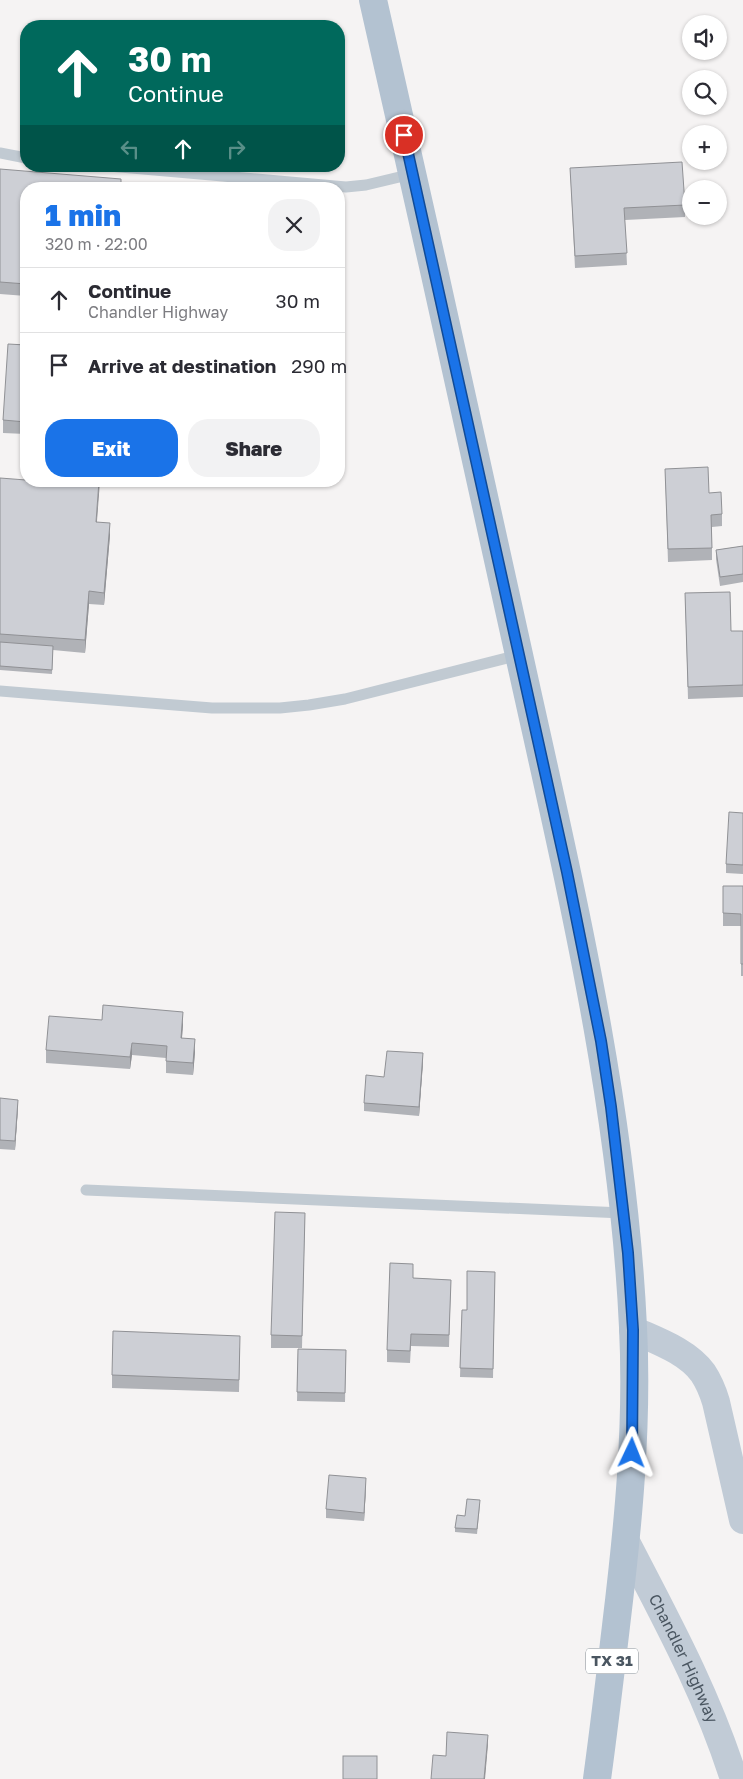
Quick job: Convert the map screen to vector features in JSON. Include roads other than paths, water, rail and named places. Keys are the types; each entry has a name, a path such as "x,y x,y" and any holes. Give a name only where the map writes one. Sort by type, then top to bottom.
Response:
{"main road":[{"name":"TX 31","path":"373,0 567,872 599,1032 611,1107 624,1213 633,1330 633,1397 626,1542 597,1779"}],"street":[{"path":"633,1330 676,1351 702,1372 711,1387 743,1520"},
{"name":"Chandler Highway","path":"626,1542 680,1644 701,1689 721,1738 734,1779"}],"lane":[{"path":"0,153 20,157"},
{"path":"177,172 290,182"},
{"path":"345,187 366,185 412,174"},
{"path":"0,691 212,708 280,708 345,699 519,655"},
{"path":"86,1190 624,1213"}]}
